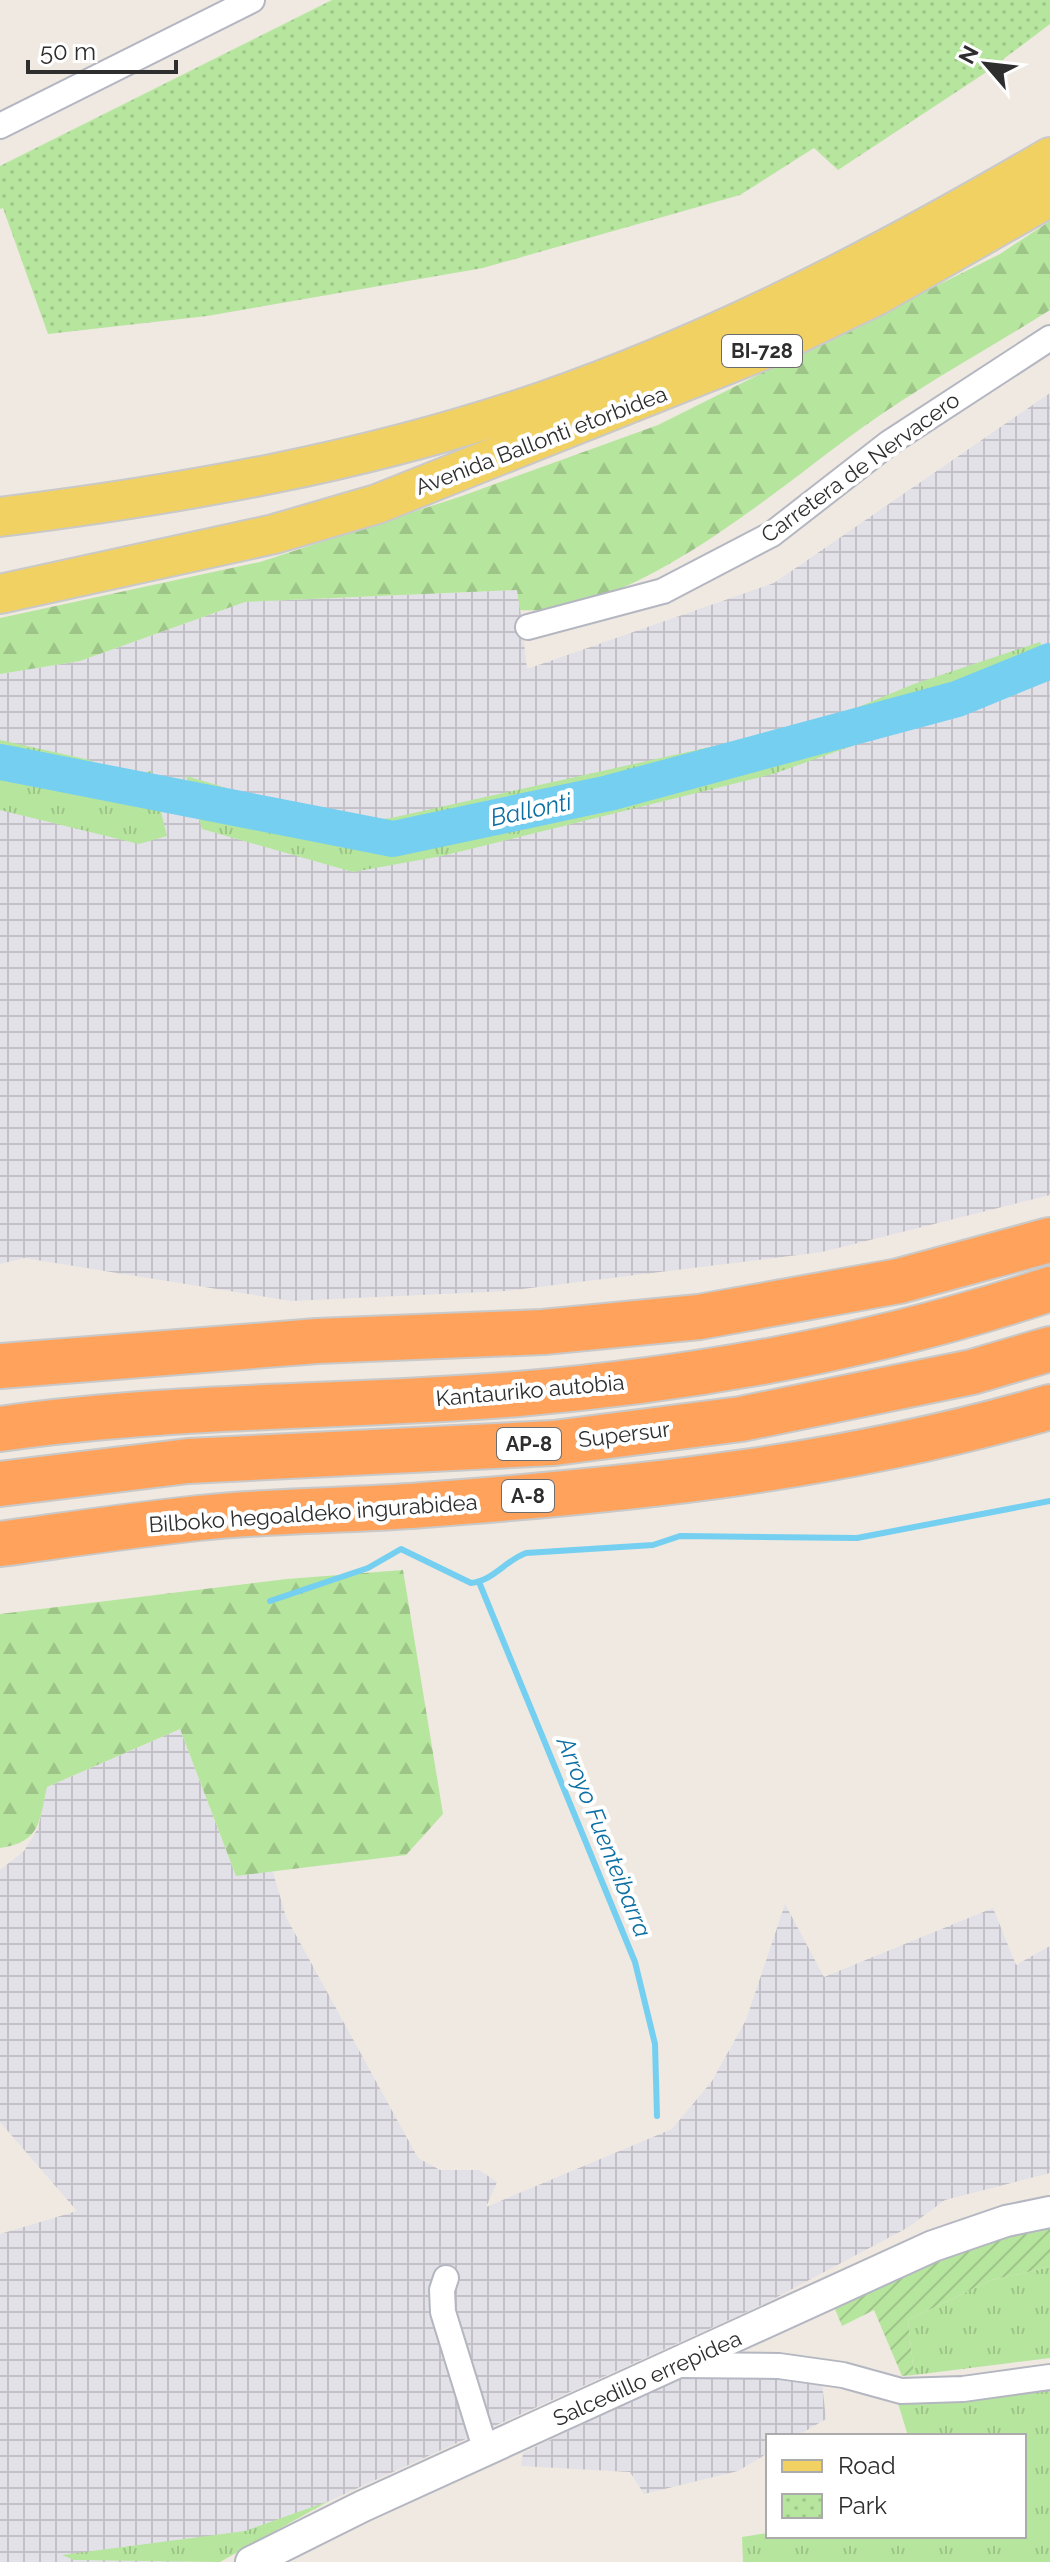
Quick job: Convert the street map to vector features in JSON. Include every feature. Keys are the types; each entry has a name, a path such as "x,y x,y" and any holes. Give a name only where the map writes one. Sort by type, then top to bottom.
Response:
{"highway":[{"path":"0,1366 317,1341 543,1332 699,1317 899,1281 1050,1240"},
{"name":"Kantauriko autobia","path":"0,1429 142,1413 517,1394 658,1379 891,1334 1050,1289"},
{"name":"Supersur","path":"0,1484 188,1461 554,1443 601,1437 741,1419 972,1372 1050,1349"},
{"path":"0,1374 62,1362"},
{"name":"Bilboko hegoaldeko ingurabidea","path":"0,1544 201,1518 420,1506 725,1477 821,1462 974,1429 1050,1407"}],"main road":[{"name":"Avenida Ballonti etorbidea","path":"0,517 130,501 265,477 407,442 543,401 653,358 813,289 925,231 1050,157"},
{"name":"Avenida Ballonti etorbidea","path":"0,594 274,534 377,504 766,349 876,296 1050,197"}],"street":[{"path":"0,126 252,0"},
{"name":"Carretera de Nervacero","path":"528,627 663,591 772,534 889,443 1050,338"},
{"name":"Salcedillo errepidea","path":"251,2562 363,2506 933,2246 1006,2221 1050,2212"},
{"path":"446,2278 443,2312 486,2451"},
{"path":"677,2365 779,2366 843,2375 901,2391 963,2389 1050,2377"}],"shaded area":[{"path":"1050,393 1050,1195 822,1252 506,1291 291,1301 24,1258 0,1264 0,674 80,661 245,602 518,590 527,669 774,583"},
{"path":"180,1729 236,1876 272,1869 286,1917 418,2158 440,2170 479,2170 497,2182 486,2207 672,2129 712,2081 746,2020 785,1904 824,1977 993,1908 1016,1965 1050,1946 1050,2173 945,2200 907,2228 764,2304 329,2501 182,2562 0,2562 0,2234 77,2211 0,2122 0,1870 24,1851 38,1828 47,1787"},
{"path":"821,2374 826,2419 800,2434 766,2434 766,2454 738,2471 644,2494 630,2472 521,2466 523,2453 685,2375"}],"green space":[{"path":"332,0 1050,0 1050,24 985,73 838,170 814,148 740,195 483,268 207,316 48,334 3,208 0,209 0,166"},
{"path":"1050,221 1050,310 886,411 701,545 609,594 563,607 520,610 517,590 245,602 80,661 0,674 0,618 260,562 462,496 658,425 1000,254"},
{"path":"1040,642 1050,664 1050,676 773,774 442,856 353,872 202,829 186,776 314,813 366,819 391,818 822,722 914,684"},
{"path":"0,740 90,760 118,779 151,771 167,836 139,844 0,810"},
{"path":"403,1570 443,1814 406,1855 236,1876 180,1729 47,1787 39,1820 31,1835 24,1841 0,1848 0,1614 287,1579"},
{"path":"1050,2228 1050,2267 991,2280 908,2320 914,2375 902,2376 874,2310 842,2326 835,2309 887,2284 967,2251"},
{"path":"1050,2267 1050,2358 914,2375 908,2320 991,2280"},
{"path":"1050,2388 1050,2562 743,2562 742,2537 766,2533 766,2538 1026,2538 1026,2434 907,2434 897,2400"},
{"path":"329,2501 220,2562 74,2560 62,2555 245,2531"}],"waterway":[{"name":"Ballonti","path":"0,762 393,839 609,793 957,699 1050,661"},
{"path":"270,1601 368,1568 401,1549 471,1583 486,1578 526,1553 653,1545 680,1536 857,1538 1050,1501"},
{"name":"Arroyo Fuenteibarra","path":"479,1582 635,1962 655,2044 657,2116"}]}
